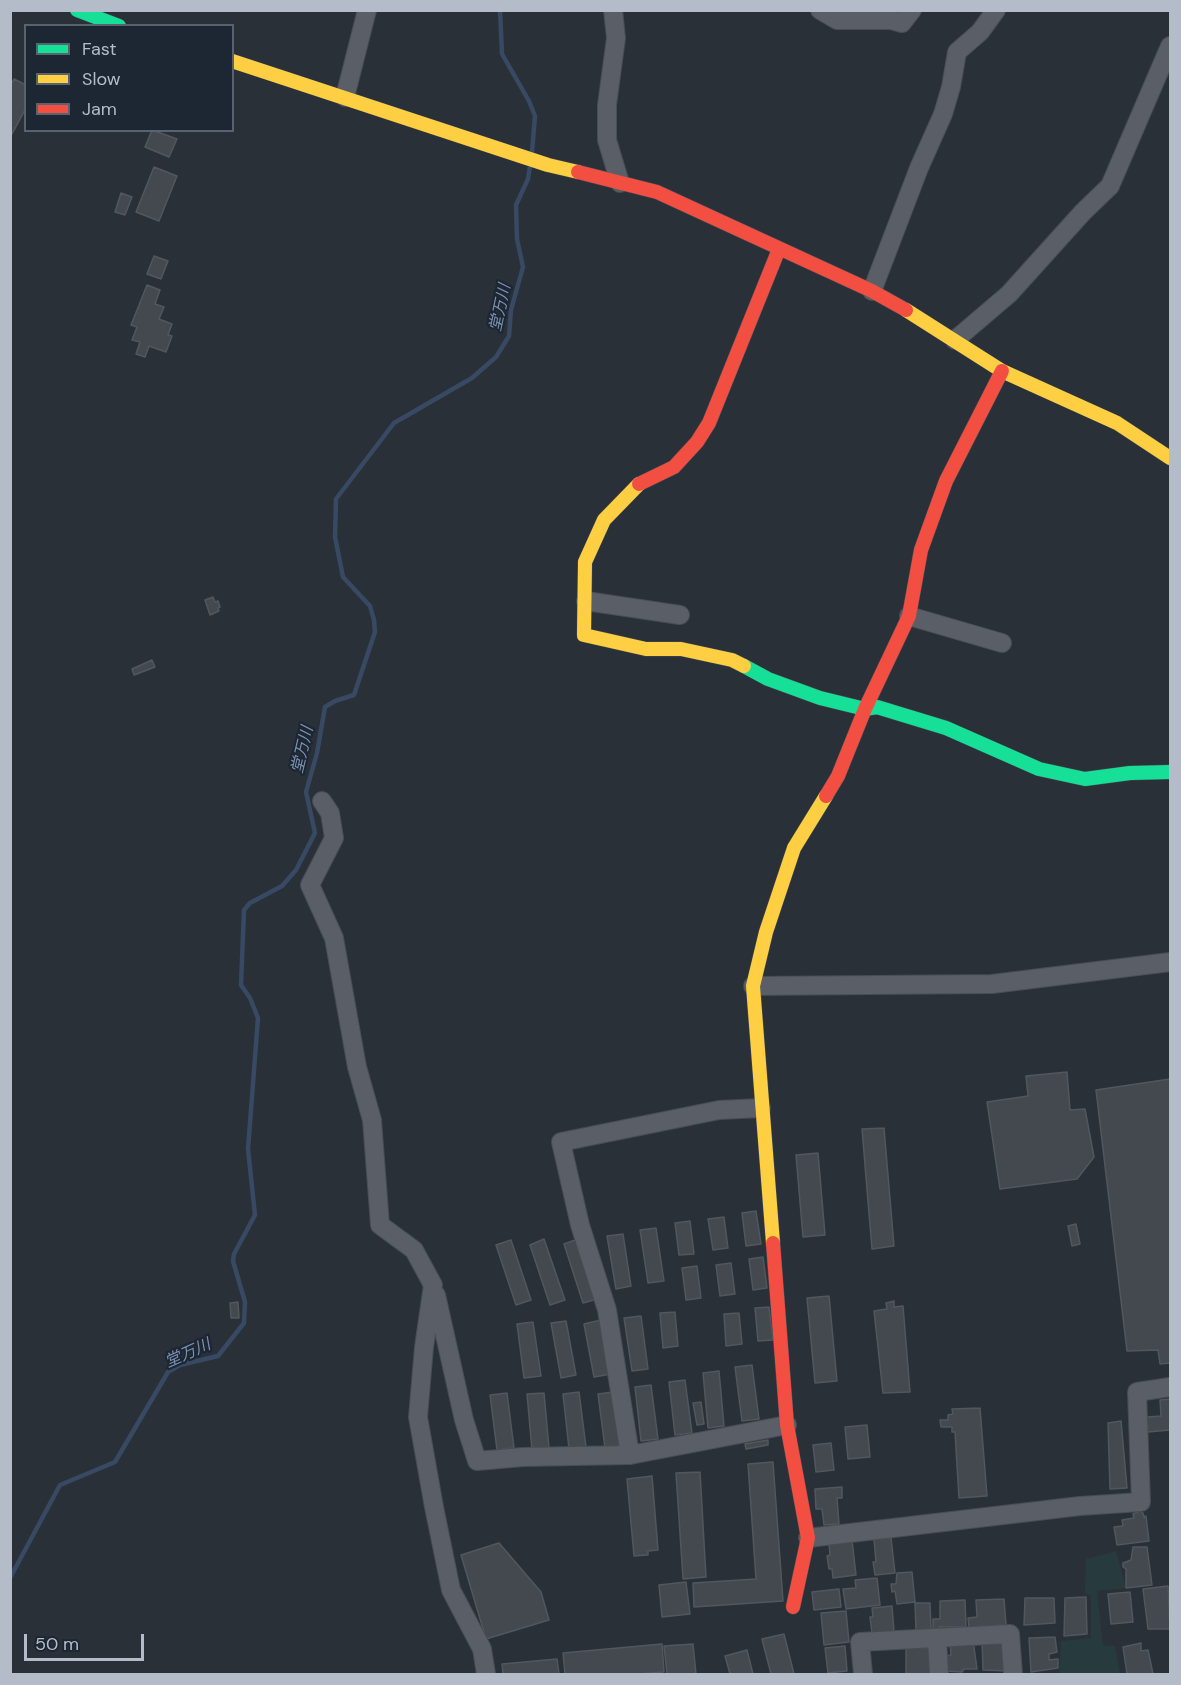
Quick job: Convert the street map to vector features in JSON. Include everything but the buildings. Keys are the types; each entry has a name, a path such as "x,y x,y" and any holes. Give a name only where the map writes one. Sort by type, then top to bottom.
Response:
{"street":[{"path":"77,10 114,24"},
{"path":"345,97 367,10"},
{"path":"613,10 616,38 606,105 607,140 620,183"},
{"path":"820,10 837,20 891,20 902,23 912,10"},
{"path":"872,291 911,188 943,114 951,87 957,52 980,32 996,10"},
{"path":"955,340 1010,294 1083,212 1110,186 1170,46"},
{"path":"234,63 548,165 657,192 872,291 1002,370 1117,423 1170,458"},
{"path":"779,249 709,423 697,442 674,467 641,482 604,520 585,562 584,635 646,649 681,649 732,660 768,679 820,698 865,709 877,707 946,728 1039,769 1085,779 1130,773 1170,772"},
{"path":"794,1607 808,1538 787,1425 753,986 766,932 794,848 838,776 865,709 909,616 921,550 946,482 1002,370"},
{"path":"586,601 680,615"},
{"path":"909,616 1002,644"},
{"path":"322,801 330,813 334,838 309,885 334,938 357,1067 372,1120 380,1225 414,1250 433,1285 464,1420 477,1461 523,1457 630,1455 787,1425"},
{"path":"753,986 992,984 1170,962"},
{"path":"630,1455 607,1310 580,1225 561,1142 719,1110 761,1108"},
{"path":"433,1285 424,1347 418,1417 451,1590 482,1649 486,1674"},
{"path":"808,1538 1080,1506 1141,1502 1137,1392 1170,1387"},
{"path":"863,1674 860,1642 1010,1634 1013,1674"},
{"path":"937,1638 939,1674"}],"green space":[{"path":"1116,1551 1126,1588 1097,1591 1103,1646 1115,1646 1120,1674 1059,1674 1061,1641 1091,1638 1091,1596 1085,1593 1086,1559"}],"waterway":[{"name":"堂万川","path":"500,10 502,54 535,116 532,152"},
{"name":"堂万川","path":"10,1578 60,1485 115,1462 168,1372 180,1365 218,1356 244,1323 245,1302 233,1261 234,1254 255,1215 248,1149 258,1018 250,998 241,985 244,910 250,903 282,886 296,870 315,833 306,792 317,753 325,707 354,695 375,632 370,606 343,577 335,537 336,499 394,423 472,378 496,357 509,336 511,310 523,267 517,239 516,205 528,179 530,166"}],"traffic: fast":[{"path":"77,10 114,24"},
{"path":"744,666 768,679 820,698 865,709 877,707 946,728 1039,769 1085,779 1130,773 1170,772"}],"traffic: slow":[{"path":"234,62 548,165 578,172"},
{"path":"906,310 1002,371 1117,423 1170,458"},
{"path":"639,484 604,520 585,562 584,635 646,649 681,649 732,660 744,666"},
{"path":"773,1243 753,986 766,932 794,848 826,796"}],"traffic: jam":[{"path":"578,172 657,192 872,291 906,310"},
{"path":"639,484 674,467 697,442 709,423 779,249"},
{"path":"826,796 838,776 865,709 909,616 921,550 946,481 1002,371"},
{"path":"773,1243 787,1425 808,1538 793,1607"}]}
